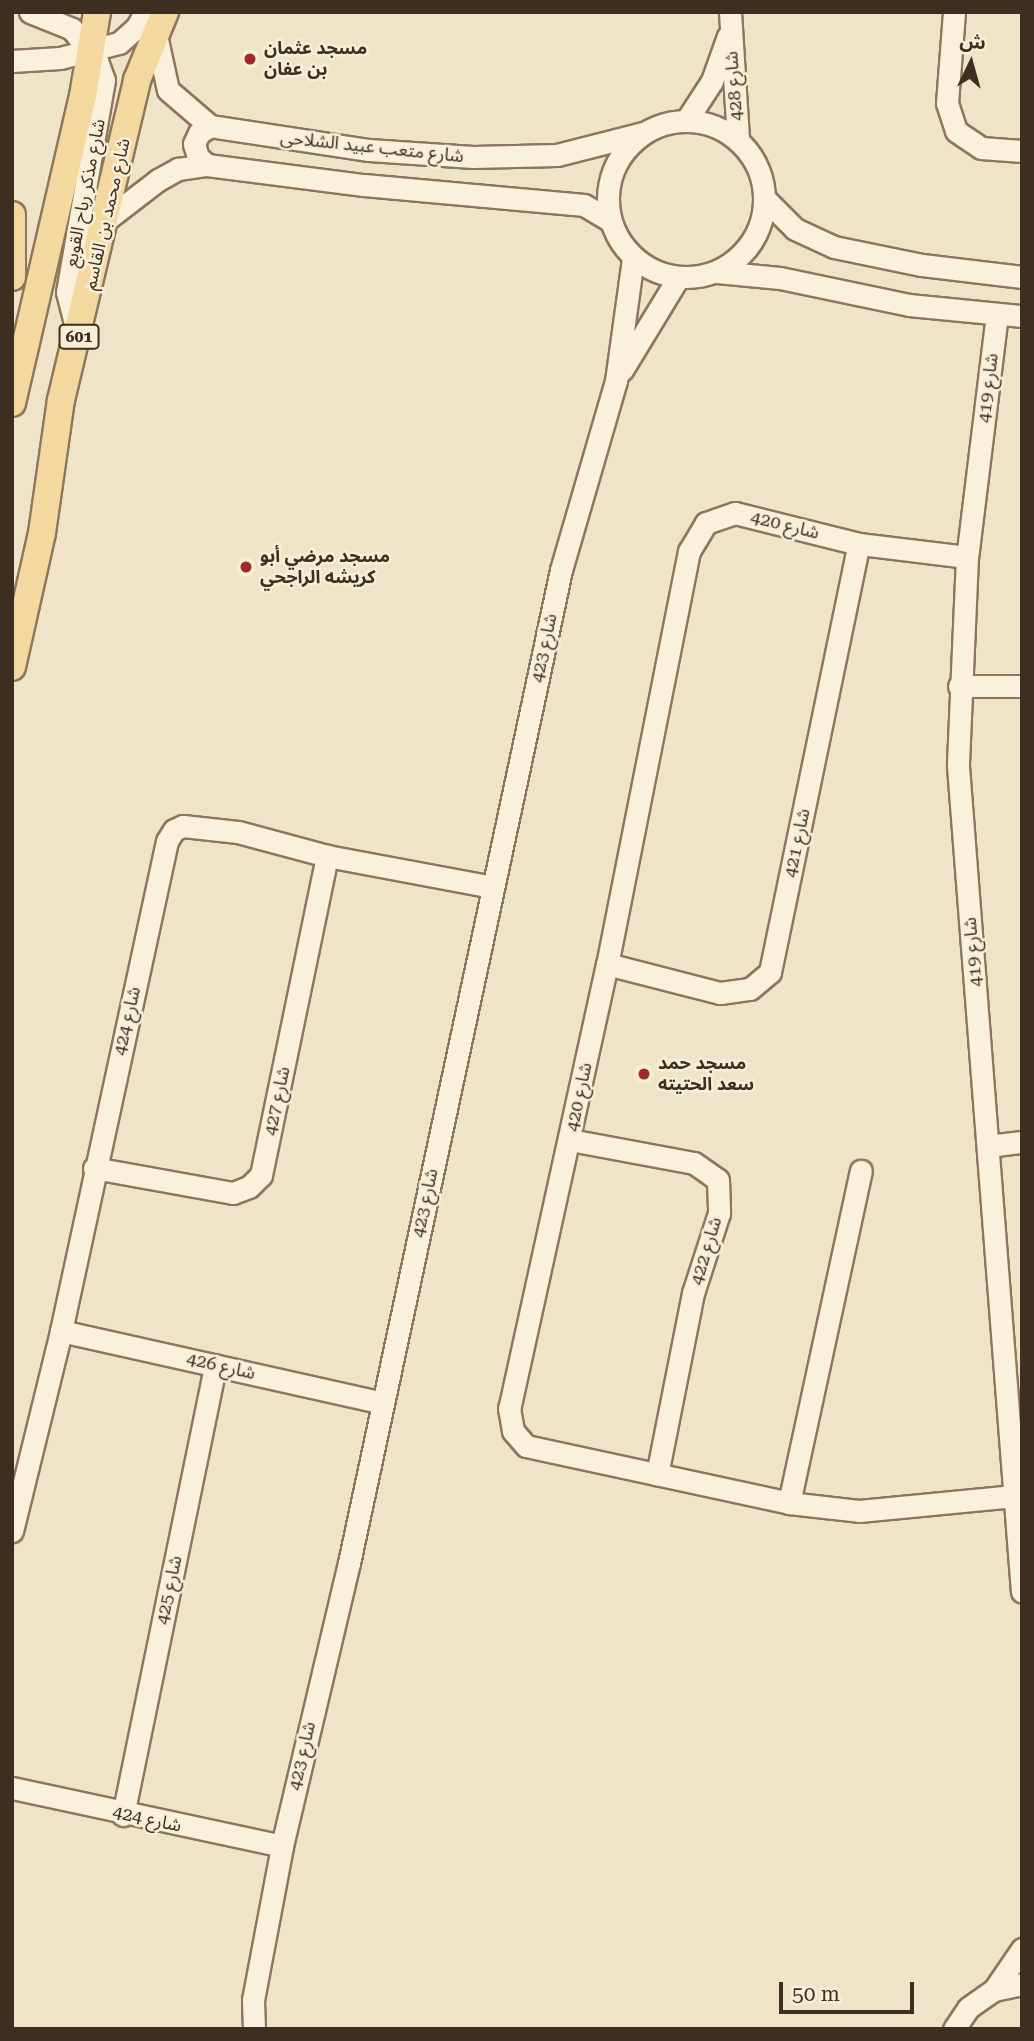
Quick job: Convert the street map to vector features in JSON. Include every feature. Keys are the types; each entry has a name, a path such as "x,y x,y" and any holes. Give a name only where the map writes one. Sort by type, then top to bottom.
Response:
{"main road":[{"path":"13,391 97,12"},
{"name":"شارع محمد بن القاسم","path":"12,667 42,533 61,400 79,337 141,64 155,20"},
{"path":"12,215 12,277"}],"street":[{"name":"شارع مذكر رباح القوبع","path":"30,12 72,29 101,71 105,89 66,292 79,337"},
{"path":"954,12 947,103 956,131 981,148 1022,151"},
{"path":"12,61 89,52 119,43 137,27 155,20 168,90 210,126 199,133 194,144 198,157 207,164"},
{"name":"شارع 428","path":"686,121 712,80 730,22"},
{"name":"شارع 428","path":"730,22 738,90 738,140"},
{"path":"716,272 752,243 765,199 761,177 738,140 722,130 686,121 643,133 612,169 607,194 609,220 632,258 654,272 678,278 716,272 780,278 909,305 1022,316"},
{"name":"شارع متعب عبيد الشلاحى","path":"210,126 369,150 473,157 557,155 643,133"},
{"name":"شارع متعب عبيد الشلاحى","path":"106,220 158,180 178,169 207,164 364,186 584,205 609,220"},
{"path":"765,199 795,229 835,247 922,265 1022,277"},
{"name":"شارع 423","path":"254,2029 254,2000 282,1846 382,1403 561,570 616,381 632,258"},
{"name":"شارع 423","path":"616,381 678,278"},
{"name":"شارع 419","path":"997,314 967,557 959,686 958,766 1022,1592"},
{"name":"شارع 420","path":"967,557 859,544 735,513 706,523 689,551 607,964 509,1408 513,1431 526,1446 789,1503 859,1511 1014,1496"},
{"name":"شارع 421","path":"607,964 720,993 750,989 770,972 859,544"},
{"path":"959,686 1022,686"},
{"name":"شارع 424","path":"12,1531 61,1331 94,1168 167,841 174,830 183,826 238,832 327,856 492,887"},
{"name":"شارع 427","path":"94,1168 233,1193 249,1187 261,1175 327,856"},
{"name":"شارع 422","path":"570,1140 694,1163 718,1180 719,1213 693,1293 657,1474"},
{"path":"988,1146 1022,1142"},
{"path":"789,1503 861,1171"},
{"name":"شارع 426","path":"61,1331 382,1403"},
{"name":"شارع 425","path":"122,1815 215,1365"},
{"name":"شارع 424","path":"12,1788 122,1815 282,1846"},
{"path":"954,2029 968,2008 994,1990 1022,1950"},
{"path":"994,1990 1022,1984"}],"place":[{"name":"مسجد عثمان بن عفان","path":"250,59"},
{"name":"مسجد مرضي أبو كريشه الراجحي","path":"246,567"},
{"name":"مسجد حمد سعد الحتيته","path":"644,1074"}]}
